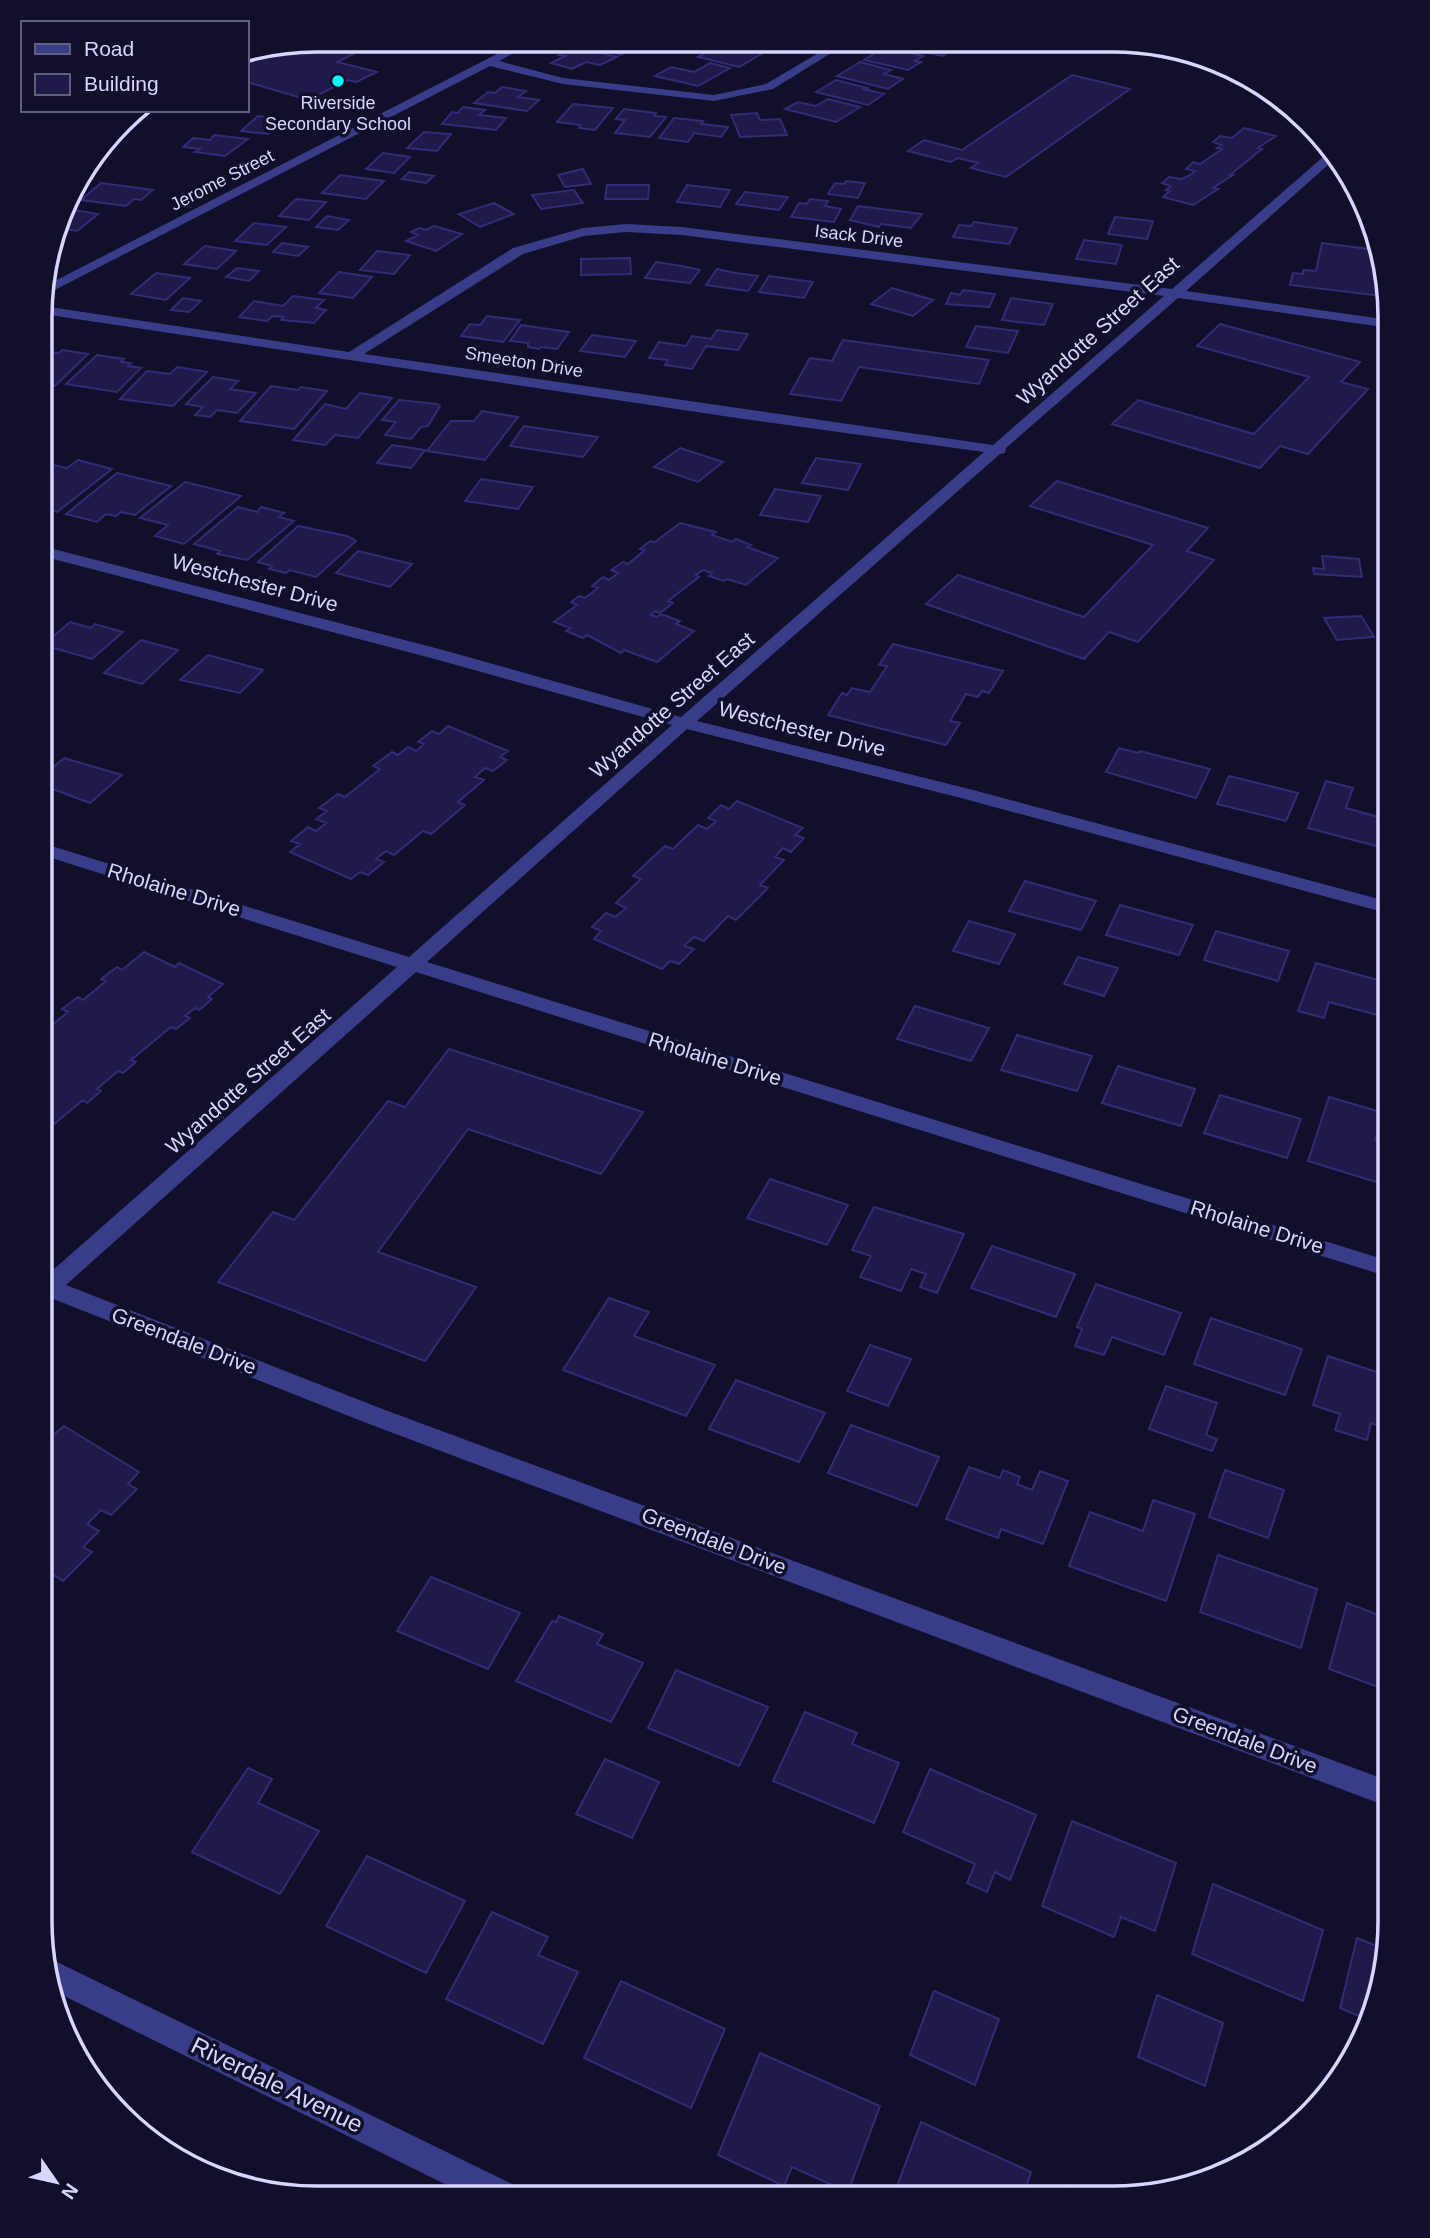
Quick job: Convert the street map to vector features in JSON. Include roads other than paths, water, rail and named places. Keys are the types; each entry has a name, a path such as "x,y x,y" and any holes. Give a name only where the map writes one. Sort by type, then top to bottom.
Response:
{"street":[{"name":"Jerome Street","path":"55,286 509,52"},
{"path":"489,62 563,80 714,98 769,87 827,52"},
{"name":"Wyandotte Street East","path":"53,1280 1326,161"},
{"name":"Isack Drive","path":"353,355 518,251 583,232 626,228 682,231 1378,322"},
{"name":"Smeeton Drive","path":"53,311 730,413 1000,450"},
{"name":"Westchester Drive","path":"53,554 1378,905"},
{"name":"Rholaine Drive","path":"53,852 1378,1266"},
{"name":"Greendale Drive","path":"53,1293 377,1417 1378,1790"},
{"name":"Riverdale Avenue","path":"60,1979 483,2186"}],"place":[{"name":"Riverside Secondary School","path":"338,81"}]}
